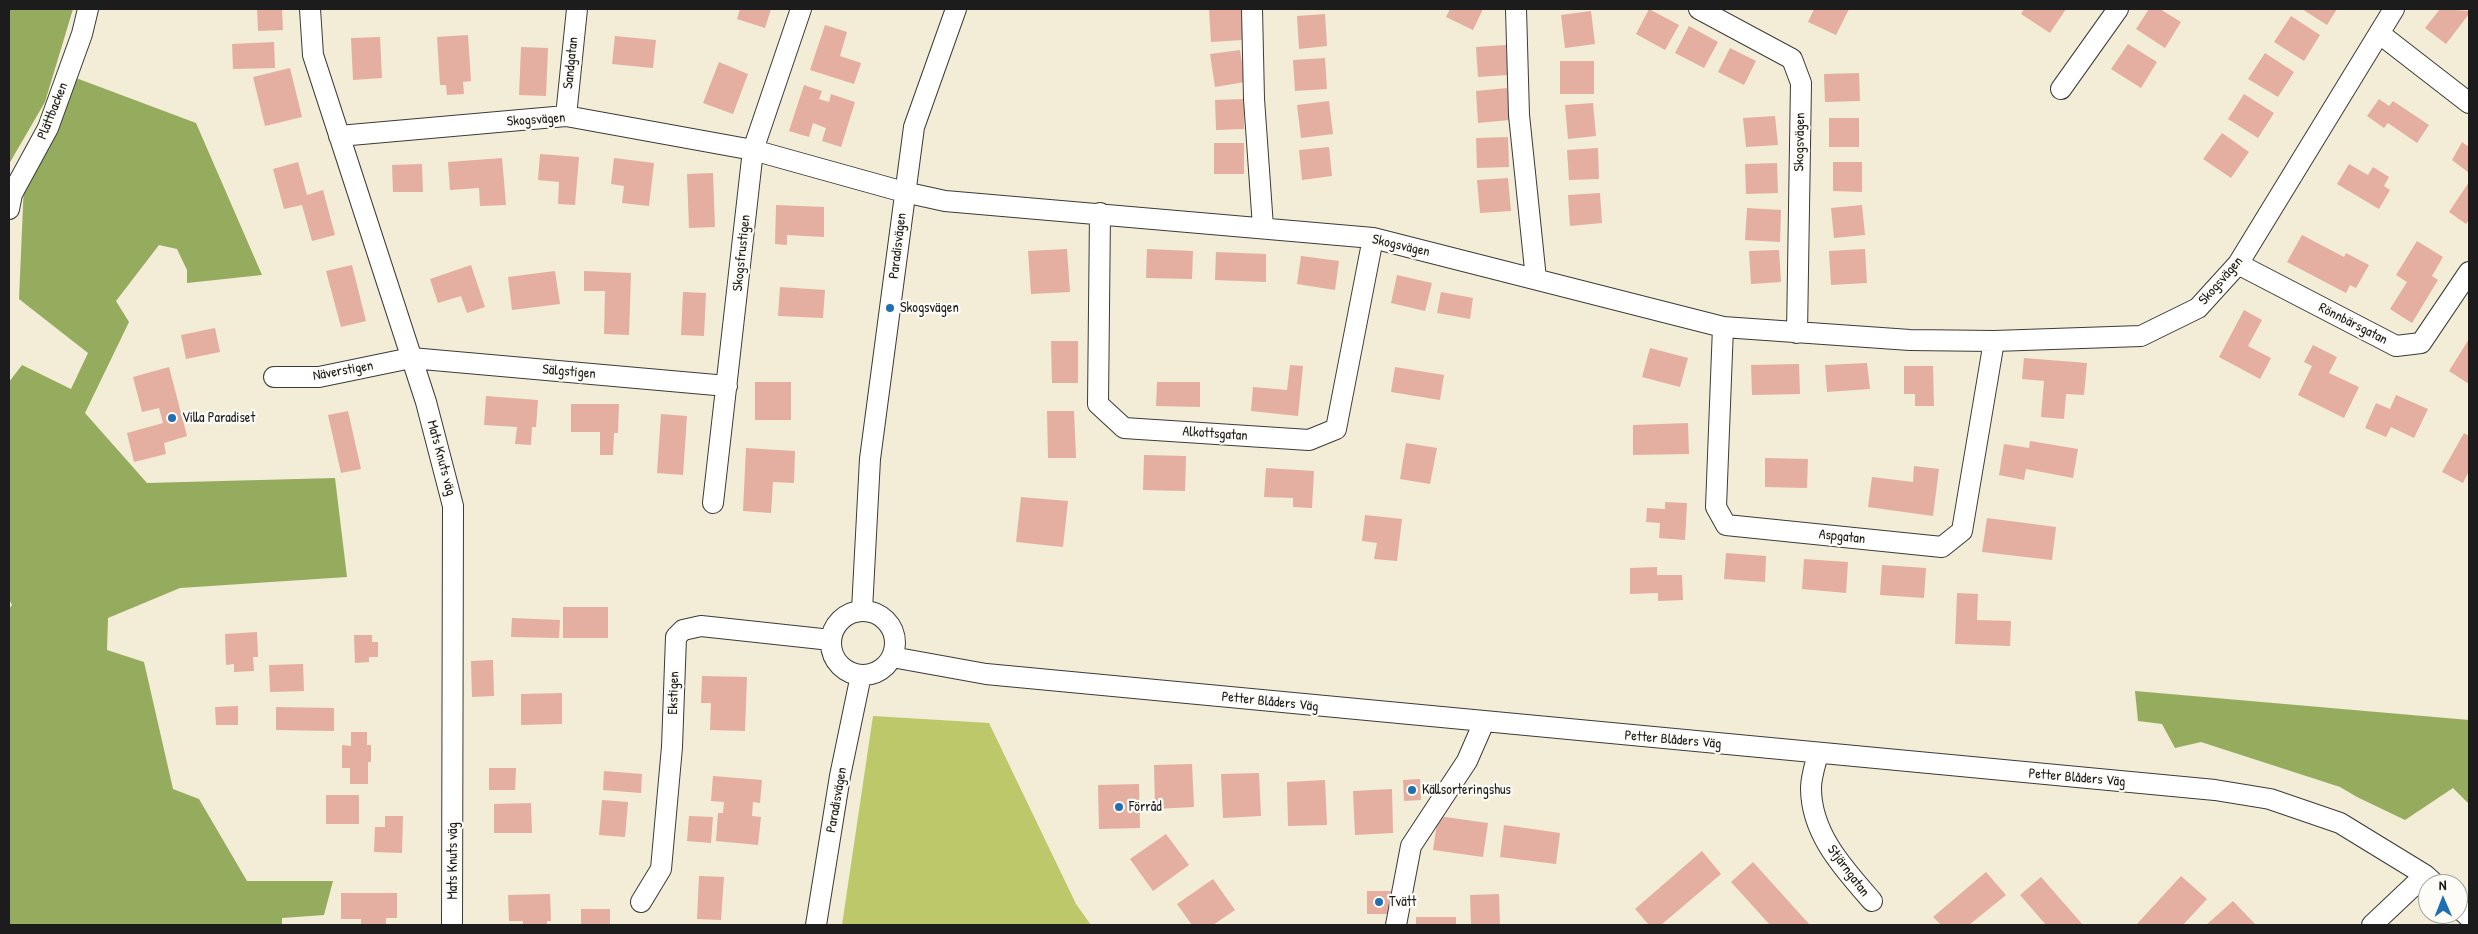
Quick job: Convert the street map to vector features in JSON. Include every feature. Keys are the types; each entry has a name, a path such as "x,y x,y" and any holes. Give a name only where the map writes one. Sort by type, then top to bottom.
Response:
{"street":[{"name":"Plättbacken","path":"10,199 48,128 82,34 88,9"},
{"name":"Mats Knuts väg","path":"310,9 313,55 434,430 453,506 452,925"},
{"name":"Sandgatan","path":"566,116 577,9"},
{"name":"Skogsfrustigen","path":"713,503 753,150 801,9"},
{"name":"Paradisvägen","path":"862,610 870,459 914,127 956,9"},
{"path":"1252,9 1254,99 1263,228"},
{"path":"1516,9 1519,115 1536,279"},
{"name":"Skogsvägen","path":"1699,9 1792,59 1801,83 1797,333"},
{"path":"2061,89 2118,9"},
{"name":"Skogsvägen","path":"339,136 566,116 753,150 904,192 945,201 1373,238 1723,327 1910,340 1994,341 2141,336 2198,308 2238,264 2394,9"},
{"path":"2380,34 2469,103"},
{"name":"Alkottsgatan","path":"1100,214 1098,404 1124,428 1309,440 1336,429 1373,238"},
{"name":"Rönnbärsgatan","path":"2238,264 2396,346 2421,343 2469,272"},
{"name":"Aspgatan","path":"1723,327 1716,507 1726,525 1942,547 1962,531 1994,341"},
{"name":"Näverstigen","path":"274,377 319,377 411,358"},
{"name":"Sälgstigen","path":"411,358 727,386"},
{"path":"862,610 873,612 883,617 890,625 895,647 892,657 879,671 861,675 842,667 831,650 831,640 837,623 853,612 862,610"},
{"name":"Ekstigen","path":"641,902 660,869 672,747 676,637 683,630 700,626 831,640"},
{"name":"Petter Blåders Väg","path":"892,657 986,674 2215,790 2270,799 2340,823 2422,874"},
{"name":"Paradisvägen","path":"816,925 840,776 861,675"},
{"path":"1396,925 1411,846 1467,761 1484,722"},
{"name":"Stjärngatan","path":"1818,754 1811,786 1812,805 1821,834 1840,864 1872,901"},
{"path":"2372,925 2418,889"}],"green space":[{"path":"9,9 73,9 45,102 9,164"},
{"path":"76,78 196,123 262,275 187,283 187,270 177,249 159,245 116,301 129,322 85,413 147,483 335,478 347,577 180,588 108,618 107,650 144,662 173,789 199,799 247,881 333,881 324,915 282,918 282,925 9,925 9,609 12,605 9,599 9,382 22,365 71,389 88,353 19,299 24,183"},
{"path":"2135,691 2469,720 2469,804 2453,788 2405,820 2340,787 2201,742 2175,748 2162,724 2138,721"},
{"path":"873,716 989,723 1076,904 1091,925 842,925"}],"building":[{"path":"257,9 282,9 283,30 258,31"},
{"path":"740,9 771,9 765,28 737,19"},
{"path":"1209,9 1241,9 1243,40 1211,42"},
{"path":"1450,9 1483,9 1473,30 1446,17"},
{"path":"1649,9 1679,25 1665,50 1636,34"},
{"path":"1814,9 1849,9 1836,35 1808,22"},
{"path":"2024,9 2066,9 2050,33 2021,14"},
{"path":"2149,9 2160,9 2181,22 2165,48 2136,29"},
{"path":"2302,9 2337,9 2327,25"},
{"path":"2440,9 2469,11 2469,14 2446,44 2425,28"},
{"path":"1591,11 1595,44 1565,48 1561,15"},
{"path":"1325,14 1327,46 1299,49 1297,16"},
{"path":"2291,16 2320,35 2304,61 2274,42"},
{"path":"825,25 847,32 840,56 861,63 854,84 810,70"},
{"path":"1689,26 1718,42 1704,68 1675,53"},
{"path":"468,35 471,81 463,82 464,94 447,95 446,85 440,85 437,37"},
{"path":"615,36 656,40 653,68 612,64"},
{"path":"380,37 382,78 353,80 351,38"},
{"path":"274,42 275,68 233,69 232,44"},
{"path":"2128,44 2157,62 2141,88 2111,69"},
{"path":"1506,45 1508,75 1478,77 1476,47"},
{"path":"521,47 548,48 546,96 519,95"},
{"path":"1730,48 1756,61 1744,85 1718,72"},
{"path":"1240,50 1245,82 1215,87 1210,54"},
{"path":"2265,53 2294,72 2278,97 2248,79"},
{"path":"1325,58 1327,89 1295,91 1293,60"},
{"path":"1560,61 1594,61 1594,94 1560,94"},
{"path":"719,62 748,74 733,114 703,103"},
{"path":"290,68 302,117 265,126 253,77"},
{"path":"1859,73 1860,101 1825,102 1824,74"},
{"path":"804,85 822,91 819,99 829,102 831,94 855,102 841,147 822,141 826,128 813,123 809,137 789,131"},
{"path":"1507,88 1510,120 1478,123 1476,91"},
{"path":"2244,94 2274,113 2258,138 2228,119"},
{"path":"1244,99 1244,129 1216,130 1215,100"},
{"path":"2379,99 2389,106 2393,101 2429,125 2417,143 2388,123 2384,128 2367,116"},
{"path":"1329,101 1333,134 1301,138 1297,105"},
{"path":"1593,103 1596,136 1568,139 1565,105"},
{"path":"1775,116 1778,145 1746,147 1743,118"},
{"path":"1829,118 1859,118 1859,147 1829,147"},
{"path":"2222,133 2249,152 2231,178 2203,159"},
{"path":"1508,137 1509,167 1477,168 1476,138"},
{"path":"2462,142 2469,147 2469,173 2452,160"},
{"path":"1214,143 1244,143 1244,174 1214,174"},
{"path":"1329,147 1332,176 1302,180 1299,150"},
{"path":"1598,148 1599,179 1569,180 1567,150"},
{"path":"540,154 579,157 575,205 558,204 559,182 538,180"},
{"path":"502,158 506,205 480,206 479,188 450,190 448,162"},
{"path":"614,158 654,163 649,206 622,203 624,186 611,184"},
{"path":"298,162 307,195 323,190 335,235 312,241 302,205 284,209 273,169"},
{"path":"1833,162 1862,162 1862,192 1833,191"},
{"path":"1777,163 1778,193 1746,194 1745,164"},
{"path":"422,164 423,192 393,192 392,165"},
{"path":"2349,164 2368,175 2373,167 2389,177 2384,186 2390,190 2379,209 2337,184"},
{"path":"713,173 715,227 689,228 687,174"},
{"path":"1508,178 1511,211 1480,213 1477,180"},
{"path":"2469,182 2469,220 2466,224 2449,212"},
{"path":"1600,193 1602,223 1570,226 1568,195"},
{"path":"776,205 824,207 824,237 787,235 787,245 775,244"},
{"path":"1862,205 1865,235 1834,238 1831,208"},
{"path":"1747,208 1781,210 1780,242 1745,240"},
{"path":"2302,235 2344,257 2346,253 2369,265 2356,288 2350,285 2346,293 2287,262"},
{"path":"2417,241 2443,257 2432,276 2438,280 2412,323 2390,309 2407,282 2396,275"},
{"path":"1067,249 1070,292 1031,294 1028,251"},
{"path":"1147,249 1193,251 1192,279 1146,278"},
{"path":"1865,249 1867,283 1831,285 1829,251"},
{"path":"1779,250 1781,282 1751,284 1749,251"},
{"path":"1216,252 1266,254 1266,282 1215,280"},
{"path":"1301,256 1339,261 1335,290 1297,284"},
{"path":"352,265 366,321 341,327 326,271"},
{"path":"471,265 485,307 467,313 461,296 438,303 430,279"},
{"path":"555,271 560,304 512,310 508,277"},
{"path":"584,271 631,273 629,335 604,334 605,291 584,291"},
{"path":"1397,275 1432,283 1425,311 1391,303"},
{"path":"780,287 825,290 823,318 778,316"},
{"path":"683,292 706,293 704,336 681,335"},
{"path":"1441,292 1473,298 1470,319 1437,313"},
{"path":"2244,310 2262,320 2248,346 2271,358 2260,379 2219,357"},
{"path":"215,328 220,352 186,359 181,335"},
{"path":"2469,339 2469,384 2449,371"},
{"path":"1051,341 1078,341 1078,383 1052,383"},
{"path":"2313,345 2337,357 2329,373 2359,387 2344,418 2298,395 2312,366 2304,362"},
{"path":"1650,348 1688,358 1680,387 1642,377"},
{"path":"2024,358 2087,363 2084,395 2066,394 2064,419 2041,417 2044,381 2022,379"},
{"path":"1867,363 1870,389 1827,392 1825,365"},
{"path":"1799,364 1800,394 1752,395 1751,365"},
{"path":"1290,365 1303,366 1298,416 1251,411 1253,387 1287,390"},
{"path":"1904,366 1933,366 1934,406 1915,406 1915,394 1904,394"},
{"name":"Villa Paradiset","path":"169,367 187,436 164,443 166,454 134,462 127,433 163,423 159,408 142,412 133,377"},
{"path":"1395,367 1444,375 1440,400 1391,392"},
{"path":"755,382 791,382 791,420 755,420"},
{"path":"1157,382 1200,382 1200,407 1156,406"},
{"path":"2396,395 2428,409 2414,438 2391,427 2386,437 2365,428 2376,403 2390,409"},
{"path":"486,396 538,400 536,427 532,427 531,445 515,444 517,427 484,425"},
{"path":"571,404 619,404 618,433 614,433 613,455 600,455 600,432 571,432"},
{"path":"348,411 361,469 341,473 328,415"},
{"path":"1047,411 1074,411 1076,458 1048,458"},
{"path":"661,414 687,416 683,475 657,473"},
{"path":"1688,423 1689,454 1633,455 1633,425"},
{"path":"2464,433 2469,436 2469,471 2463,483 2442,472"},
{"path":"2030,441 2078,449 2073,478 2026,469 2024,480 1999,475 2004,444 2029,448"},
{"path":"1406,443 1437,448 1430,484 1400,479"},
{"path":"746,448 795,451 794,483 773,482 771,513 743,511"},
{"path":"1144,455 1186,456 1185,491 1143,490"},
{"path":"1765,458 1808,459 1807,488 1765,487"},
{"path":"1914,466 1939,469 1933,516 1868,507 1872,477 1913,482"},
{"path":"1266,468 1314,471 1312,508 1293,507 1293,498 1264,497"},
{"path":"1021,497 1068,501 1063,547 1016,542"},
{"path":"1665,502 1687,503 1685,540 1659,538 1660,523 1646,522 1647,508 1665,509"},
{"path":"1365,515 1402,519 1397,561 1374,559 1377,543 1362,541"},
{"path":"1987,518 2056,527 2052,560 1982,552"},
{"path":"1726,553 1766,556 1765,582 1724,579"},
{"path":"1804,559 1848,562 1846,593 1802,589"},
{"path":"1882,565 1926,568 1924,598 1880,595"},
{"path":"1657,567 1657,575 1682,575 1683,600 1658,601 1658,593 1630,594 1630,568"},
{"path":"1957,593 1978,594 1977,620 2011,621 2010,646 1955,644"},
{"path":"563,607 608,607 608,638 563,638"},
{"path":"512,618 560,620 559,638 511,637"},
{"path":"257,632 258,657 253,657 254,671 234,672 234,664 226,665 225,634"},
{"path":"354,635 372,635 372,642 378,642 378,657 369,657 369,662 355,663"},
{"path":"493,660 494,696 472,697 471,661"},
{"path":"303,664 304,691 270,692 269,665"},
{"path":"702,676 747,677 745,731 710,730 711,703 701,703"},
{"path":"562,693 562,724 521,725 521,694"},
{"path":"238,706 238,725 216,725 215,707"},
{"path":"276,707 334,708 334,731 276,730"},
{"path":"351,732 367,732 367,745 371,745 371,762 368,762 368,784 350,784 350,768 342,768 342,745 351,746"},
{"path":"1192,764 1194,807 1155,809 1154,765"},
{"path":"489,768 516,768 515,790 489,790"},
{"path":"604,771 642,774 641,793 603,790"},
{"path":"1259,773 1261,816 1223,818 1221,774"},
{"path":"713,776 762,780 760,803 753,802 752,816 761,817 758,845 716,841 718,813 723,813 724,802 711,801"},
{"name":"Källsorteringshus","path":"1420,779 1421,800 1404,801 1403,780"},
{"path":"1325,780 1327,825 1288,826 1287,782"},
{"name":"Förråd","path":"1139,784 1140,828 1099,829 1098,785"},
{"path":"1392,789 1393,833 1355,835 1353,791"},
{"path":"326,795 359,795 359,824 326,824"},
{"path":"602,800 628,802 625,837 599,835"},
{"path":"531,803 532,833 494,833 494,804"},
{"path":"385,816 403,816 402,853 374,852 375,827 385,827"},
{"path":"689,816 713,817 711,843 687,841"},
{"path":"1438,816 1488,823 1483,857 1433,850"},
{"path":"1504,825 1560,833 1556,864 1500,857"},
{"path":"1166,834 1189,865 1153,891 1130,859"},
{"path":"1702,851 1721,874 1661,925 1649,925 1635,909"},
{"path":"1753,862 1810,925 1770,925 1731,882"},
{"path":"1986,872 2006,895 1969,925 1941,925 1933,917"},
{"path":"699,876 724,877 721,920 697,919"},
{"path":"2181,876 2207,899 2183,925 2136,925"},
{"path":"2041,877 2083,925 2046,925 2020,895"},
{"path":"1213,879 1235,910 1213,925 1192,925 1177,904"},
{"name":"Tvätt","path":"1367,891 1391,891 1391,914 1367,914"},
{"path":"341,893 397,893 397,918 386,918 386,925 361,925 361,919 341,919"},
{"path":"550,894 551,921 547,921 547,925 523,925 523,921 509,921 508,895"},
{"path":"1499,894 1500,925 1471,925 1470,895"},
{"path":"2233,901 2256,925 2206,925"},
{"path":"581,909 610,909 610,925 581,925"},
{"path":"1416,917 1456,917 1456,925 1416,925"}],"place":[{"name":"Skogsvägen","path":"890,308"},
{"name":"Villa Paradiset","path":"172,418"},
{"name":"Källsorteringshus","path":"1412,790"},
{"name":"Förråd","path":"1119,807"},
{"name":"Tvätt","path":"1379,902"}]}
